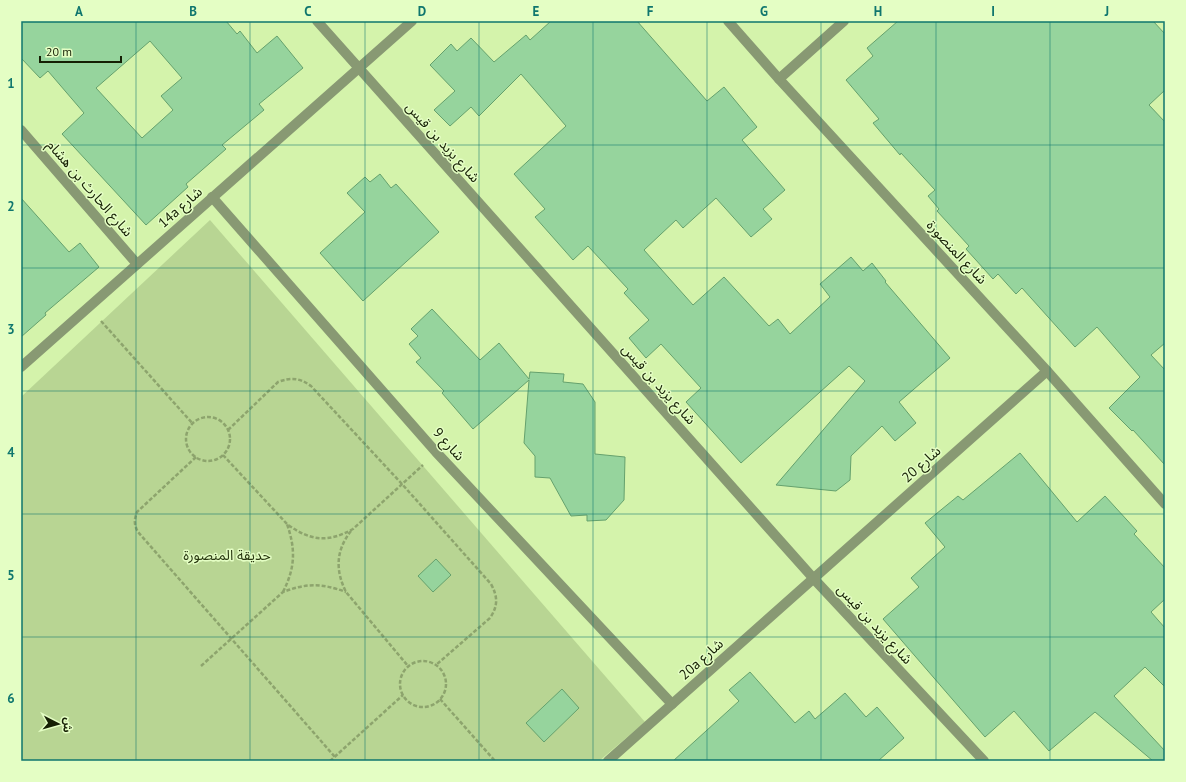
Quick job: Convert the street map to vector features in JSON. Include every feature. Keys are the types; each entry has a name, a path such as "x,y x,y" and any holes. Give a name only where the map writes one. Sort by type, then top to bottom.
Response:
{"street":[{"name":"شارع يزيد بن قيس","path":"317,21 814,579 984,761"},
{"name":"14a شارع","path":"21,367 358,67 412,21"},
{"name":"شارع المنصورة","path":"728,21 779,79 1047,371 1165,504"},
{"path":"779,79 844,21"},
{"name":"شارع الحارث بن هشام","path":"21,130 137,264"},
{"name":"شارع 9","path":"212,197 436,452 672,704"},
{"name":"شارع 20","path":"814,579 1047,371"},
{"name":"20a شارع","path":"608,761 814,579"}],"path":[{"path":"88,307 193,424"},
{"path":"228,430 278,382 295,378 304,381 311,386 402,484 491,584 496,592 497,601 495,610 490,618 436,665"},
{"path":"205,418 212,418 225,425 230,437 230,444 223,455 210,461 202,460 190,451 187,445 187,438 189,430 193,424 205,418"},
{"path":"408,666 346,592 338,571 338,560 341,548 353,529 436,452"},
{"path":"223,455 287,524 298,532 312,538 326,539 340,536 353,529"},
{"path":"196,457 141,506 134,518 135,526 138,532 335,757"},
{"path":"201,666 283,592 289,580 293,566 294,552 292,537 287,524"},
{"path":"283,592 298,587 314,585 330,587 346,592"},
{"path":"422,660 436,665 442,670 446,685 440,699 434,704 420,706 408,701 403,695 400,683 401,677 408,666 414,662 422,660"},
{"path":"330,761 403,695"},
{"path":"440,699 495,761"}],"green space":[{"name":"حديقة المنصورة","path":"210,220 645,722 599,761 21,761 21,397"}],"building":[{"path":"21,21 226,21 237,34 240,31 257,53 277,36 303,68 259,104 264,110 222,145 226,149 186,184 188,187 146,225 62,134 84,113 48,71 40,78 21,58","holes":["150,41 182,78 161,96 173,110 142,138 96,88"]},
{"path":"551,21 637,21 707,101 724,87 757,127 742,140 785,190 763,209 772,219 751,237 716,198 683,228 676,220 644,250 693,305 724,277 769,326 778,319 790,334 830,297 820,284 851,257 863,271 872,263 886,281 885,282 950,358 899,402 916,423 895,441 882,426 851,456 850,480 836,491 776,485 865,381 849,366 741,463 686,402 701,388 661,344 646,358 629,338 649,320 624,293 628,289 588,246 573,260 535,217 545,209 514,174 566,126 521,74 479,116 471,107 450,126 434,110 455,91 430,65 451,44 457,51 471,38 494,62 526,35 530,40"},
{"path":"898,21 1153,21 1165,34 1165,90 1149,105 1165,122 1165,343 1151,355 1165,370 1165,465 1133,430 1132,431 1109,408 1140,377 1097,327 1075,347 1022,288 1016,294 998,274 993,279 966,249 969,246 937,211 939,209 928,196 935,190 901,153 900,155 873,123 879,119 846,80 873,56 867,48"},
{"path":"380,174 391,188 396,184 439,232 363,301 320,253 365,212 347,193 365,177 370,182"},
{"path":"21,198 69,252 80,243 99,267 45,313 46,315 21,337"},
{"path":"432,309 480,360 499,343 529,379 530,372 564,374 563,382 583,384 595,402 595,454 625,457 624,500 606,520 587,521 587,515 571,516 550,478 535,477 535,456 524,443 529,380 473,429 442,393 444,391 416,362 421,358 409,344 418,336 411,329"},
{"path":"1020,453 1077,522 1105,496 1137,531 1134,534 1165,568 1165,599 1151,612 1165,628 1165,687 1145,667 1114,696 1165,751 1165,759 1163,761 1153,761 1095,712 1049,751 1014,711 985,737 883,619 919,587 911,578 945,547 925,523 958,496 963,500"},
{"path":"436,559 451,575 433,592 418,576"},
{"path":"750,672 795,723 809,711 815,719 845,693 866,717 877,707 904,738 878,761 673,761 739,701 729,690"},
{"path":"562,689 579,708 544,742 526,723"}]}
